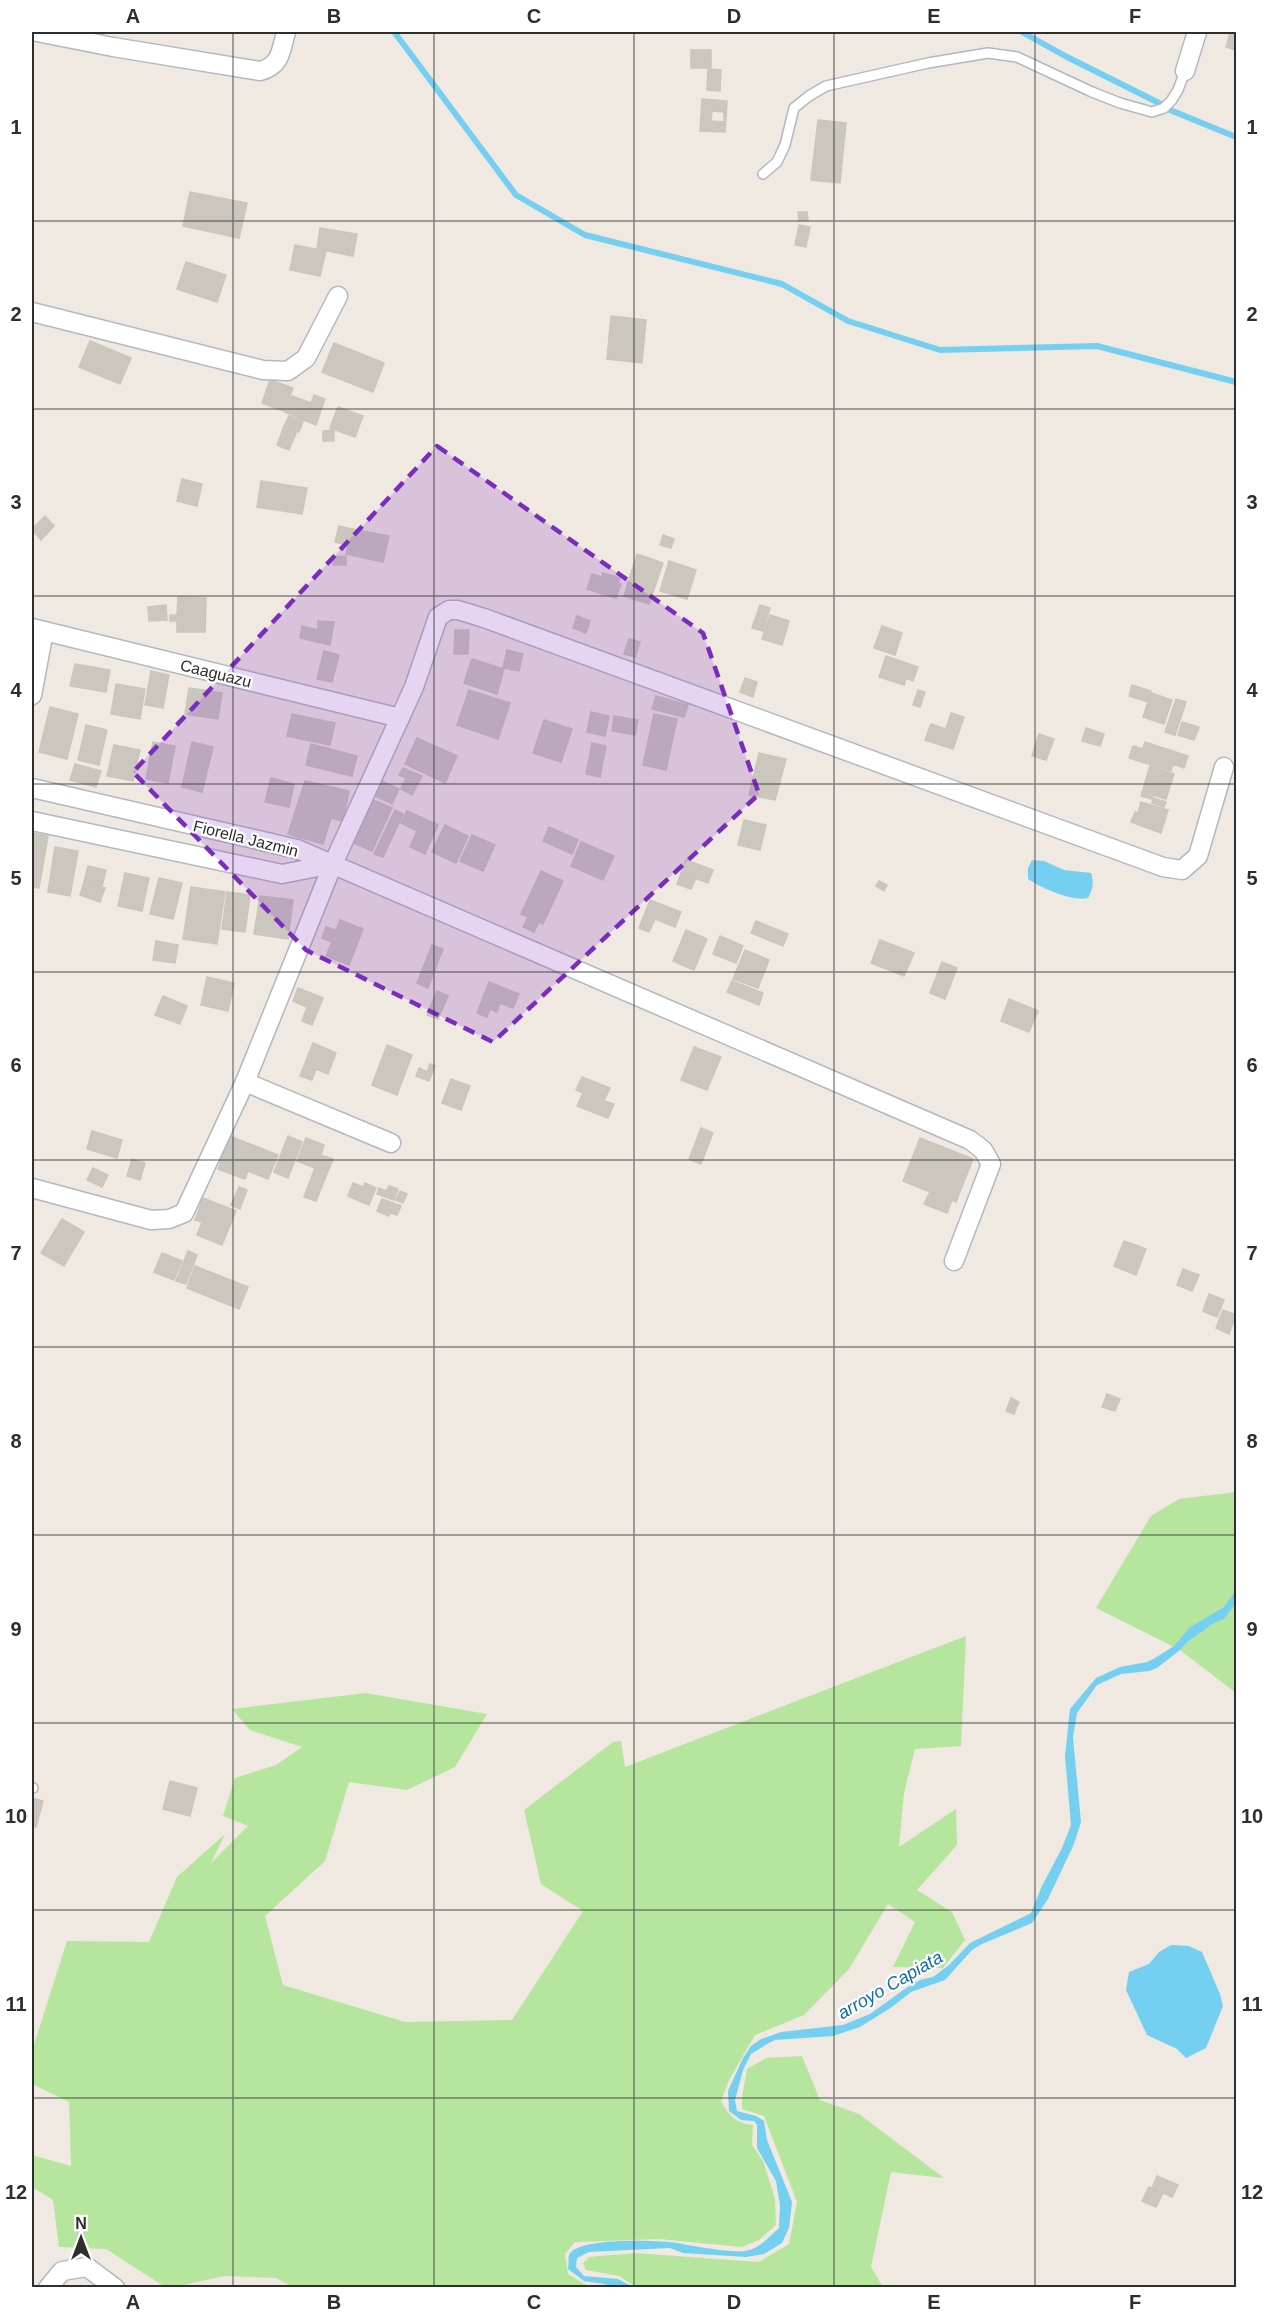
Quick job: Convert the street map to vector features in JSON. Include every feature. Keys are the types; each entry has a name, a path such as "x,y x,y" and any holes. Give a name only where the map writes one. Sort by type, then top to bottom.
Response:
{"street":[{"path":"37,32 260,71 271,69 278,61 286,32"},
{"path":"1185,71 1197,32"},
{"path":"32,312 263,370 288,371 306,358 338,296"},
{"path":"32,1188 151,1220 169,1219 184,1213 244,1082 333,864 414,687 438,617 449,610 458,610 1163,867 1182,870 1197,856 1224,767"},
{"path":"32,695 38,629"},
{"name":"Caaguazu","path":"38,629 400,718"},
{"name":"Fiorella Jazmin","path":"32,788 291,848 333,864"},
{"name":"Fiorella Jazmin","path":"32,821 282,874 333,864"},
{"path":"333,864 970,1140 983,1150 991,1164 954,1260"},
{"path":"244,1082 392,1143"},
{"path":"48,2288 62,2271 87,2267 115,2288"}],"lane":[{"path":"763,174 777,162 785,145 794,108 808,96 826,86 928,63 988,53 1002,53 1017,57 1120,103 1152,112 1164,108 1171,101 1185,71"}],"highlighted area":[{"path":"437,446 703,633 759,794 493,1042 306,950 133,772"}],"green space":[{"path":"1236,1492 1236,1693 1180,1650 1096,1608 1151,1516 1179,1499"},
{"path":"966,1636 961,1746 915,1749 904,1793 899,1847 956,1809 957,1845 917,1890 952,1912 965,1940 943,1968 893,1967 915,1922 888,1904 849,1969 804,2015 755,2035 729,2080 721,2101 734,2118 742,2123 753,2125 752,2145 763,2161 775,2198 776,2225 759,2240 742,2247 659,2239 575,2242 565,2254 568,2274 586,2285 604,2288 294,2288 276,2278 224,2276 175,2287 165,2287 106,2249 59,2247 53,2200 32,2187 32,2155 71,2166 69,2102 32,2084 32,2051 67,1941 149,1942 177,1877 225,1834 211,1863 248,1826 223,1816 235,1778 276,1765 302,1747 250,1730 232,1709 366,1693 487,1714 455,1767 407,1790 349,1782 325,1861 265,1916 283,1985 405,2022 512,2020 583,1911 541,1884 524,1810 613,1742 621,1741 625,1767"},
{"path":"802,2056 820,2100 859,2114 944,2178 891,2172 871,2267 883,2287 636,2287 619,2276 586,2270 583,2263 589,2257 635,2253 759,2262 789,2244 797,2202 764,2116 742,2109 742,2097 747,2069 766,2058"}],"water":[{"path":"1032,860 1044,861 1064,870 1091,873 1092,886 1088,898 1066,896 1028,879 1028,868"},
{"path":"1236,1590 1236,1603 1224,1619 1214,1623 1187,1642 1157,1668 1121,1674 1097,1685 1077,1713 1073,1738 1081,1822 1074,1844 1048,1899 1032,1923 972,1950 945,1980 911,1992 860,2027 833,2036 775,2040 751,2054 743,2070 735,2100 737,2111 756,2116 764,2121 767,2140 792,2202 789,2228 782,2243 764,2254 746,2257 683,2253 670,2248 589,2252 577,2258 576,2267 584,2276 618,2279 633,2287 613,2287 584,2281 568,2269 569,2255 575,2249 586,2245 619,2241 654,2241 745,2251 760,2245 779,2228 780,2205 776,2181 757,2148 757,2125 754,2121 741,2120 729,2111 728,2091 751,2046 761,2039 781,2032 843,2025 870,2014 906,1988 920,1980 933,1977 949,1965 970,1943 1031,1913 1071,1825 1065,1756 1070,1709 1096,1678 1120,1667 1147,1662 1155,1658 1174,1646 1190,1627 1224,1607"},
{"path":"1171,1945 1189,1946 1202,1952 1223,2006 1206,2048 1186,2058 1177,2049 1147,2035 1126,1990 1129,1972 1149,1964 1159,1952"}],"building":[{"path":"1230,33 1236,35 1236,50 1226,47"},
{"path":"691,50 711,50 711,68 691,68"},
{"path":"708,69 721,70 720,91 707,90"},
{"path":"702,99 727,101 725,132 700,131","holes":["712,111 724,112 724,122 711,121"]},
{"path":"818,120 846,123 840,183 811,180"},
{"path":"190,192 247,203 239,238 183,226"},
{"path":"798,212 807,212 808,220 799,221"},
{"path":"799,225 810,227 806,247 795,245"},
{"path":"320,228 357,234 353,256 317,249"},
{"path":"295,245 326,251 320,276 290,270"},
{"path":"186,262 226,275 217,302 177,289"},
{"path":"611,316 646,320 642,363 607,359"},
{"path":"90,341 131,358 120,384 79,367"},
{"path":"334,343 384,363 373,392 322,372"},
{"path":"270,380 293,388 284,411 262,403"},
{"path":"314,395 325,399 316,425 285,412 292,396 311,403"},
{"path":"338,407 363,416 355,437 330,428"},
{"path":"289,416 303,421 299,432 284,426"},
{"path":"284,426 297,431 289,450 277,445"},
{"path":"334,430 334,441 323,441 323,431"},
{"path":"182,479 202,484 197,506 177,501"},
{"path":"261,481 307,488 302,514 257,507"},
{"path":"45,516 54,526 41,540 32,529"},
{"path":"339,526 352,529 348,545 335,542"},
{"path":"352,529 389,536 383,562 346,554"},
{"path":"663,535 674,539 671,548 660,545"},
{"path":"637,554 663,563 649,604 624,596"},
{"path":"346,556 346,565 333,565 333,557"},
{"path":"669,561 696,570 687,599 660,591"},
{"path":"603,573 620,578 618,583 621,584 616,598 587,589 592,574 602,577"},
{"path":"178,597 206,598 205,632 177,632 177,621 170,621 170,615 177,615"},
{"path":"166,605 167,620 149,621 148,607"},
{"path":"760,605 770,608 763,631 752,628"},
{"path":"770,615 789,621 782,645 762,639"},
{"path":"577,616 590,621 586,633 573,628"},
{"path":"318,621 334,622 330,645 300,638 302,626 318,630"},
{"path":"882,626 902,633 895,655 874,648"},
{"path":"455,630 469,630 468,654 454,654"},
{"path":"629,639 640,642 635,657 624,654"},
{"path":"507,650 523,654 519,671 503,668"},
{"path":"324,651 339,655 332,682 317,679"},
{"path":"886,656 918,667 913,681 906,678 904,685 879,677"},
{"path":"472,659 504,669 497,694 464,683"},
{"path":"75,664 110,670 106,692 70,686"},
{"path":"151,671 169,675 163,708 145,705"},
{"path":"745,678 757,682 753,697 740,692"},
{"path":"116,684 145,689 140,719 111,714"},
{"path":"1132,685 1151,691 1148,702 1129,696"},
{"path":"189,688 222,693 218,719 185,714"},
{"path":"469,690 510,703 498,739 457,725"},
{"path":"918,690 925,692 920,707 913,705"},
{"path":"1151,693 1172,700 1164,724 1143,717"},
{"path":"656,696 688,705 684,717 652,709"},
{"path":"1176,699 1186,702 1175,735 1165,732"},
{"path":"50,707 78,714 67,759 39,752"},
{"path":"591,712 609,716 605,736 587,732"},
{"path":"951,713 964,717 953,749 925,740 931,724 946,729"},
{"path":"292,714 335,723 330,745 287,736"},
{"path":"654,714 677,719 666,770 643,765"},
{"path":"614,716 638,720 635,735 612,731"},
{"path":"544,720 572,729 561,762 533,753"},
{"path":"1182,722 1199,727 1194,740 1178,735"},
{"path":"86,725 107,730 99,765 78,760"},
{"path":"1086,728 1104,734 1100,746 1082,741"},
{"path":"1039,734 1054,739 1046,760 1032,756"},
{"path":"417,738 457,756 445,783 405,764"},
{"path":"153,742 175,746 168,783 146,779"},
{"path":"192,742 213,747 202,792 182,787"},
{"path":"1145,742 1188,756 1184,768 1173,764 1171,771 1129,758 1133,746 1143,749"},
{"path":"592,743 606,746 600,777 586,774"},
{"path":"311,744 357,756 352,776 306,765"},
{"path":"114,745 140,750 133,781 107,776"},
{"path":"759,753 786,759 775,800 749,795"},
{"path":"75,764 101,771 96,787 70,780"},
{"path":"1150,766 1174,774 1166,799 1153,795 1152,799 1141,796"},
{"path":"403,768 422,776 412,795 401,789 406,778 399,775"},
{"path":"271,778 294,784 289,807 265,802"},
{"path":"380,780 399,789 392,804 373,795"},
{"path":"305,781 349,791 343,821 331,818 323,844 288,834"},
{"path":"1153,798 1166,802 1164,807 1152,803"},
{"path":"371,799 392,808 372,851 351,842"},
{"path":"1141,802 1168,810 1161,833 1131,822 1135,812 1138,813"},
{"path":"395,810 403,814 383,857 374,854"},
{"path":"407,811 438,825 425,854 410,847 417,831 401,823"},
{"path":"744,820 766,825 760,850 738,845"},
{"path":"445,825 468,836 456,863 432,852"},
{"path":"549,827 578,840 572,854 543,841"},
{"path":"32,833 48,836 39,888 32,887"},
{"path":"472,835 495,845 483,871 460,861"},
{"path":"581,842 614,856 603,880 571,866"},
{"path":"55,847 78,851 70,896 48,892"},
{"path":"686,860 713,870 708,883 681,873"},
{"path":"88,866 106,870 102,886 84,882"},
{"path":"541,871 563,881 543,924 521,914"},
{"path":"125,873 149,878 142,911 118,906"},
{"path":"681,873 696,878 691,889 677,884"},
{"path":"159,878 182,883 173,919 150,914"},
{"path":"879,881 887,885 884,891 876,886"},
{"path":"84,882 105,888 100,902 80,895"},
{"path":"191,887 225,892 217,944 183,939"},
{"path":"227,892 250,895 245,932 222,929"},
{"path":"260,896 293,900 288,939 254,934"},
{"path":"650,900 681,912 675,927 655,919 649,932 639,928"},
{"path":"529,915 540,920 534,932 523,927"},
{"path":"340,920 363,929 349,965 326,956 332,942 322,938 326,927 336,930"},
{"path":"756,921 788,934 783,946 751,933"},
{"path":"686,930 707,939 694,970 673,961"},
{"path":"720,936 743,946 736,963 713,954"},
{"path":"880,940 914,953 904,976 871,963"},
{"path":"156,941 178,945 175,963 153,960"},
{"path":"432,945 443,949 428,988 417,983"},
{"path":"745,950 769,960 758,988 733,979"},
{"path":"942,962 957,968 945,999 930,993"},
{"path":"207,977 234,983 228,1011 201,1005"},
{"path":"732,981 763,993 759,1005 727,992"},
{"path":"489,982 519,994 513,1008 500,1003 497,1012 490,1009 487,1017 477,1013"},
{"path":"298,988 323,998 312,1025 302,1021 307,1007 293,1001"},
{"path":"437,991 448,996 438,1019 427,1015"},
{"path":"163,996 187,1006 180,1024 155,1015"},
{"path":"1009,999 1038,1011 1029,1032 1001,1021"},
{"path":"313,1043 336,1053 328,1074 316,1069 312,1080 300,1076"},
{"path":"387,1045 412,1055 397,1095 372,1085"},
{"path":"694,1047 721,1057 707,1090 681,1080"},
{"path":"430,1064 435,1066 429,1081 416,1076 419,1068 427,1072"},
{"path":"582,1077 610,1088 604,1101 614,1104 608,1118 577,1106 583,1093 576,1090"},
{"path":"451,1079 470,1086 461,1110 442,1103"},
{"path":"701,1128 713,1133 701,1164 689,1159"},
{"path":"92,1131 122,1140 117,1158 87,1149"},
{"path":"227,1135 278,1155 268,1179 248,1171 245,1179 218,1169 221,1161 218,1159"},
{"path":"288,1136 302,1142 288,1178 274,1172"},
{"path":"306,1138 324,1145 321,1155 333,1159 316,1201 304,1197 315,1168 297,1161"},
{"path":"920,1138 973,1159 956,1202 952,1200 947,1213 924,1204 930,1192 903,1181"},
{"path":"132,1159 145,1163 140,1180 127,1176"},
{"path":"93,1168 108,1175 102,1187 87,1180"},
{"path":"353,1183 363,1187 365,1183 376,1188 369,1205 348,1196"},
{"path":"389,1186 398,1189 394,1200 377,1194 379,1188 386,1191"},
{"path":"239,1187 247,1190 240,1209 231,1205"},
{"path":"400,1191 407,1194 403,1203 396,1200"},
{"path":"203,1198 236,1211 222,1245 197,1235 202,1222 195,1220"},
{"path":"382,1199 401,1206 397,1215 390,1213 389,1216 377,1211"},
{"path":"62,1219 84,1232 64,1266 41,1253"},
{"path":"1124,1241 1146,1249 1136,1275 1114,1266"},
{"path":"188,1251 197,1255 186,1284 176,1281"},
{"path":"162,1253 182,1261 174,1280 154,1272"},
{"path":"195,1266 248,1287 239,1309 187,1288"},
{"path":"1183,1269 1199,1275 1192,1291 1177,1285"},
{"path":"1209,1294 1224,1300 1217,1317 1203,1311"},
{"path":"1223,1310 1236,1315 1229,1334 1216,1328"},
{"path":"1107,1394 1120,1399 1115,1411 1102,1407"},
{"path":"1011,1398 1019,1402 1014,1414 1006,1411"},
{"path":"170,1781 197,1788 190,1816 163,1809"},
{"path":"32,1798 43,1801 36,1827 32,1826"},
{"path":"1157,2176 1178,2185 1172,2197 1152,2188"},
{"path":"1149,2187 1163,2193 1156,2207 1142,2201"}],"waterway":[{"path":"1022,32 1159,103"},
{"path":"395,33 516,195 585,235 782,284 848,321 940,350 1097,346 1236,382"},
{"path":"1170,110 1236,137"}],"water label":[{"name":"arroyo Capiata","path":"890,1985"}]}
